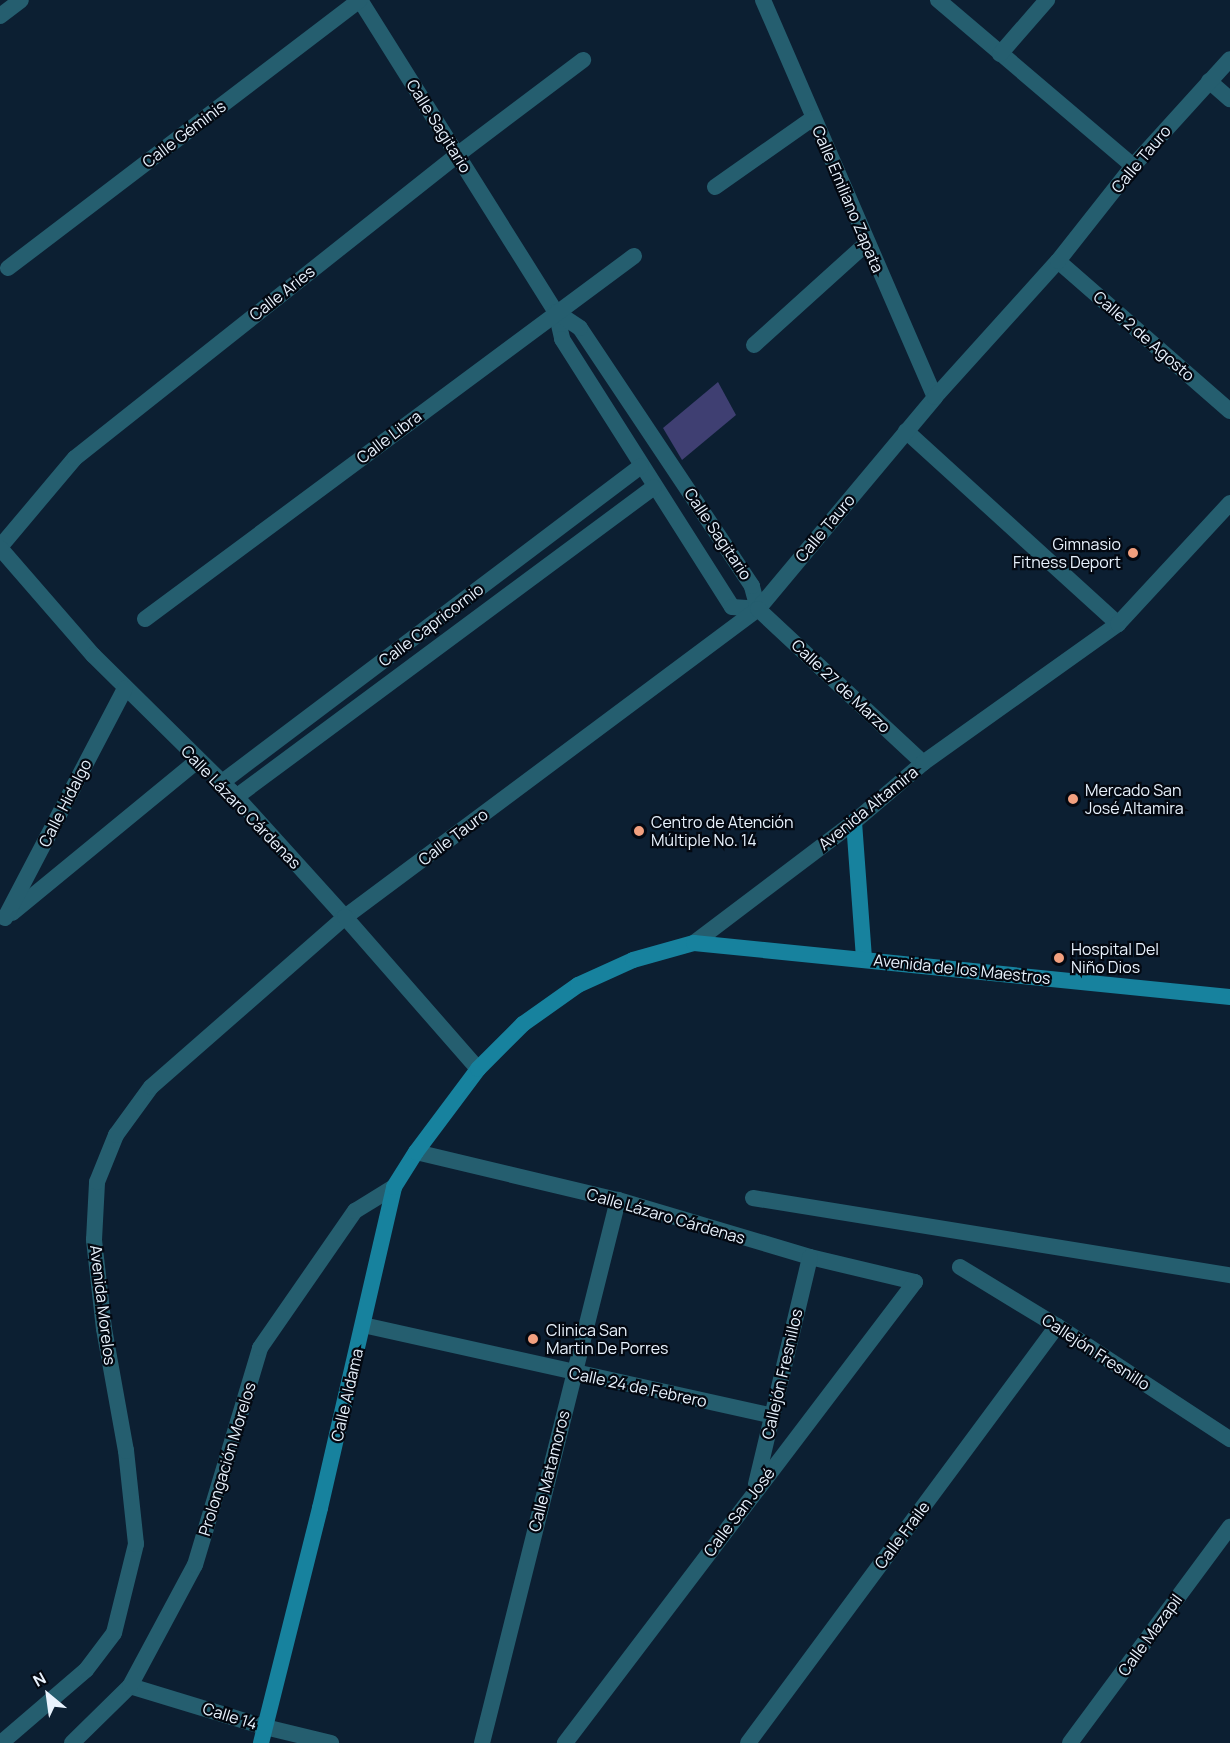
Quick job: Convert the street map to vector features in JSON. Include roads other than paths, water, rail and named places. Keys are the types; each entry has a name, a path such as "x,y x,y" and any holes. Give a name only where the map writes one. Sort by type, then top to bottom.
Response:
{"main road":[{"path":"854,822 864,959"},
{"name":"Avenida de los Maestros","path":"694,943 1230,997"},
{"name":"Avenida Altamira","path":"478,1069 523,1024 578,985 633,960 694,943"},
{"name":"Calle Aldama","path":"263,1735 363,1325 394,1186 416,1152 478,1069"}],"street":[{"path":"0,16 21,0"},
{"name":"Calle Sagitario","path":"360,0 556,312 562,339 732,607 758,609 752,586 580,328 556,312"},
{"name":"Calle Géminis","path":"8,268 360,0"},
{"name":"Calle Emiliano Zapata","path":"762,0 935,397"},
{"path":"938,0 1133,166"},
{"path":"1000,54 1047,0"},
{"name":"Calle Tauro","path":"345,917 758,609 935,397 1058,261 1133,166 1230,59"},
{"name":"Calle Aries","path":"0,547 75,458 456,155 582,60"},
{"path":"1209,81 1230,99"},
{"path":"715,187 813,118"},
{"path":"754,345 867,243"},
{"name":"Calle Libra","path":"145,620 634,256"},
{"name":"Calle 2 de Agosto","path":"1058,261 1230,411"},
{"path":"906,431 1118,624"},
{"name":"Calle Capricornio","path":"221,783 641,466"},
{"name":"Calle Capricornio","path":"236,797 654,487"},
{"name":"Avenida Altamira","path":"694,943 854,822 924,763 1118,624 1230,503"},
{"name":"Calle Lázaro Cárdenas","path":"0,547 125,688 236,797 478,1069"},
{"name":"Calle 27 de Marzo","path":"758,609 924,763"},
{"name":"Calle Hidalgo","path":"3,921 125,688"},
{"name":"Calle Hidalgo","path":"3,921 197,761"},
{"name":"Avenida Morelos","path":"1,1743 86,1670 114,1634 136,1544 126,1451 104,1329 94,1240 97,1182 116,1135 151,1087 345,917"},
{"name":"Calle Lázaro Cárdenas","path":"416,1152 618,1200 810,1257 915,1282"},
{"name":"Prolongación Morelos","path":"72,1743 130,1686 195,1565 260,1348 355,1211 394,1186"},
{"path":"753,1198 1230,1275"},
{"name":"Calle Matamoros","path":"482,1743 572,1373 618,1200"},
{"name":"Callejón Fresnillos","path":"755,1491 810,1257"},
{"name":"Callejón Fresnillo","path":"960,1267 1057,1326 1230,1439"},
{"name":"Calle San José","path":"565,1743 915,1282"},
{"name":"Calle 24 de Febrero","path":"363,1325 772,1416"},
{"name":"Calle Fraile","path":"748,1743 1057,1326"},
{"name":"Calle Mazapil","path":"1070,1743 1230,1527"},
{"name":"Calle 14","path":"130,1686 263,1735 332,1743"}],"place":[{"name":"Gimnasio Fitness Deport","path":"1133,553"},
{"name":"Mercado San José Altamira","path":"1073,799"},
{"name":"Centro de Atención Múltiple No. 14","path":"639,831"},
{"name":"Hospital Del Niño Dios","path":"1059,958"},
{"name":"Clinica San Martin De Porres","path":"533,1339"}]}
